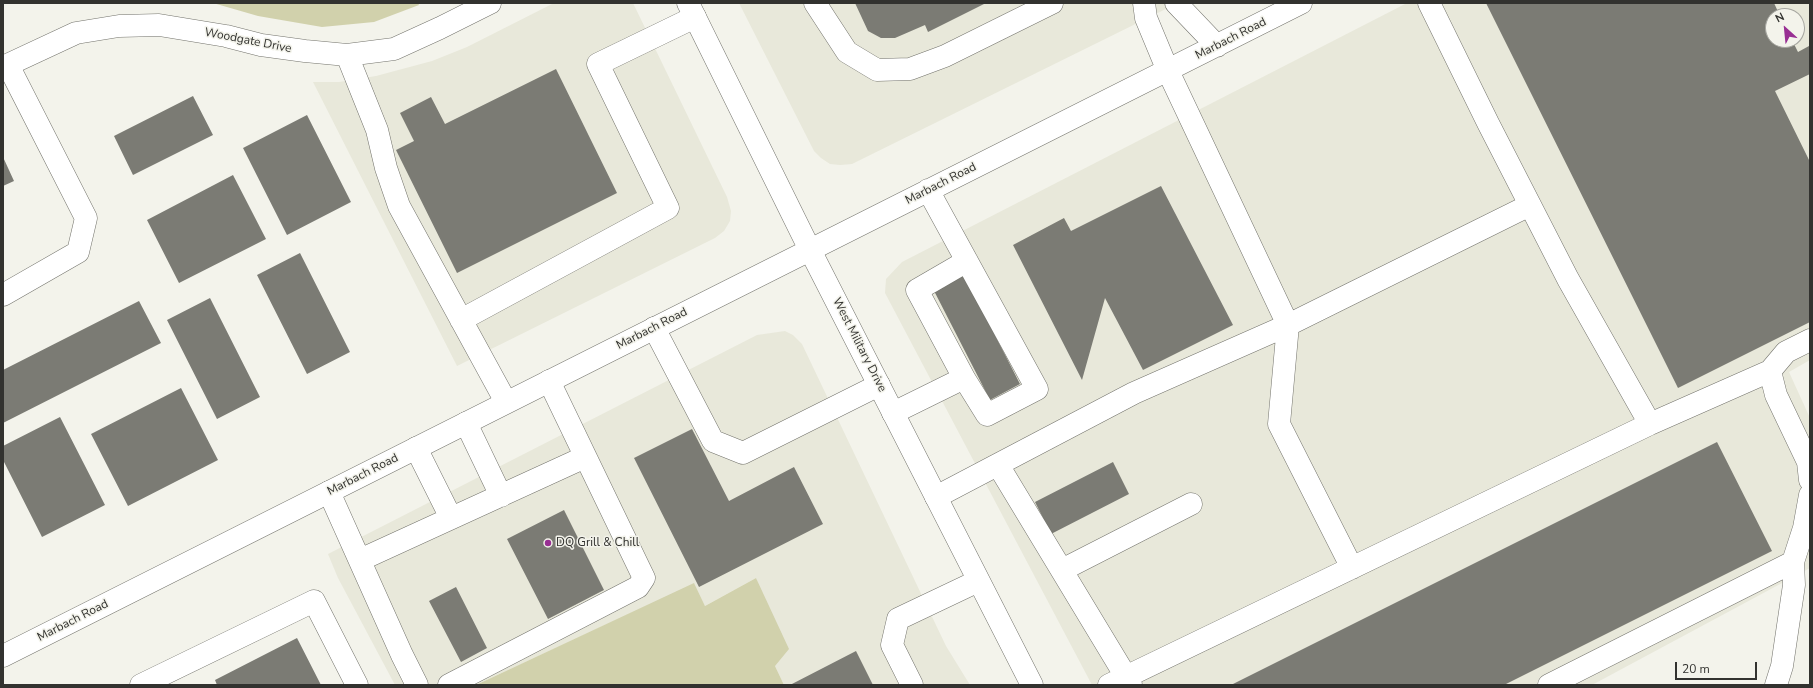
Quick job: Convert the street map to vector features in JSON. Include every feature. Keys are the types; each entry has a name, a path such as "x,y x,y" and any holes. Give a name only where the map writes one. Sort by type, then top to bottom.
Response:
{"main road":[{"name":"Woodgate Drive","path":"5,66 76,33 119,26 159,25 226,36 268,46 347,55 394,49 458,10 490,3"},
{"path":"815,3 847,52 877,70 910,69 945,56 1052,3"},
{"path":"1144,3 1146,18 1168,71 1288,325 1279,424 1352,568"},
{"path":"1176,3 1217,46"},
{"name":"Marbach Road","path":"3,656 1302,3"},
{"path":"1429,3 1568,279 1650,424"},
{"path":"461,320 668,208 598,64 692,10"},
{"name":"West Military Drive","path":"692,10 810,250 1032,685"},
{"path":"347,55 377,130 386,168 399,206 506,402"},
{"path":"3,295 78,252 86,218 5,66"},
{"path":"928,190 967,261 1036,389 987,414 964,378 917,290 967,261"},
{"path":"936,497 1134,393 1288,325 1530,205"},
{"path":"654,328 713,441 743,453 879,385"},
{"path":"998,465 1062,570 1122,682 1352,568 1650,424 1770,371 1786,352 1810,340"},
{"path":"1770,371 1776,395 1808,462 1810,480"},
{"path":"893,413 964,378"},
{"path":"449,685 638,587 644,578 549,381"},
{"path":"466,423 501,496"},
{"path":"416,448 451,518"},
{"path":"360,560 585,457"},
{"path":"329,492 402,655 417,685"},
{"path":"1776,685 1782,666 1794,586 1793,562 1804,528 1810,495"},
{"path":"1062,570 1191,504"},
{"path":"1550,685 1793,562"},
{"path":"912,685 892,644 898,619 978,581"},
{"path":"140,685 314,601 357,685"}],"shaded area":[{"path":"554,3 633,3 727,197 731,211 730,221 724,231 715,238 457,366 313,82 339,82 376,76 432,61 467,47"},
{"path":"739,3 1178,3 852,164 840,165 830,164 814,151"},
{"path":"1407,3 1810,3 1810,360 1789,372 1810,418 1810,568 1592,685 1092,685 885,293 886,279 902,262"},
{"path":"785,331 793,335 802,344 946,646 970,685 784,685 775,666 756,578 705,606 694,584 476,685 395,685 338,578 328,554 757,335"}],"green space":[{"path":"213,3 418,3 419,5 374,22 322,27 258,16"},
{"path":"756,578 789,649 775,666 784,685 476,685 694,583 705,606"}],"building":[{"path":"855,3 986,3 928,32 925,25 895,38 881,38 868,31"},
{"path":"1486,3 1774,3 1776,8 1765,8 1765,48 1796,48 1798,52 1809,46 1810,74 1775,91 1810,162 1810,322 1678,388"},
{"path":"556,69 617,193 457,273 396,150 414,141 400,113 431,97 445,124"},
{"path":"193,96 213,135 133,175 114,136"},
{"path":"307,115 351,202 287,235 243,148"},
{"path":"3,157 14,181 3,186"},
{"path":"233,175 266,239 179,283 147,220"},
{"path":"1161,186 1233,325 1143,370 1105,298 1082,380 1013,245 1064,218 1071,231"},
{"path":"300,253 350,352 307,374 257,275"},
{"path":"960,267 1020,384 990,400 930,283"},
{"path":"210,298 260,397 217,419 167,320"},
{"path":"139,301 161,343 3,423 3,370"},
{"path":"181,388 218,460 128,506 91,434"},
{"path":"60,417 105,505 42,537 3,460 3,446"},
{"path":"692,429 729,501 794,467 823,524 699,587 634,458"},
{"path":"1717,442 1772,551 1504,685 1231,685"},
{"path":"1113,462 1129,494 1051,534 1035,502"},
{"path":"564,510 604,590 548,619 507,539"},
{"path":"456,587 487,648 461,662 429,601"},
{"path":"297,638 321,685 217,685 215,680"},
{"path":"856,651 873,685 790,685"}],"place":[{"name":"DQ Grill & Chill","path":"548,543"}]}
